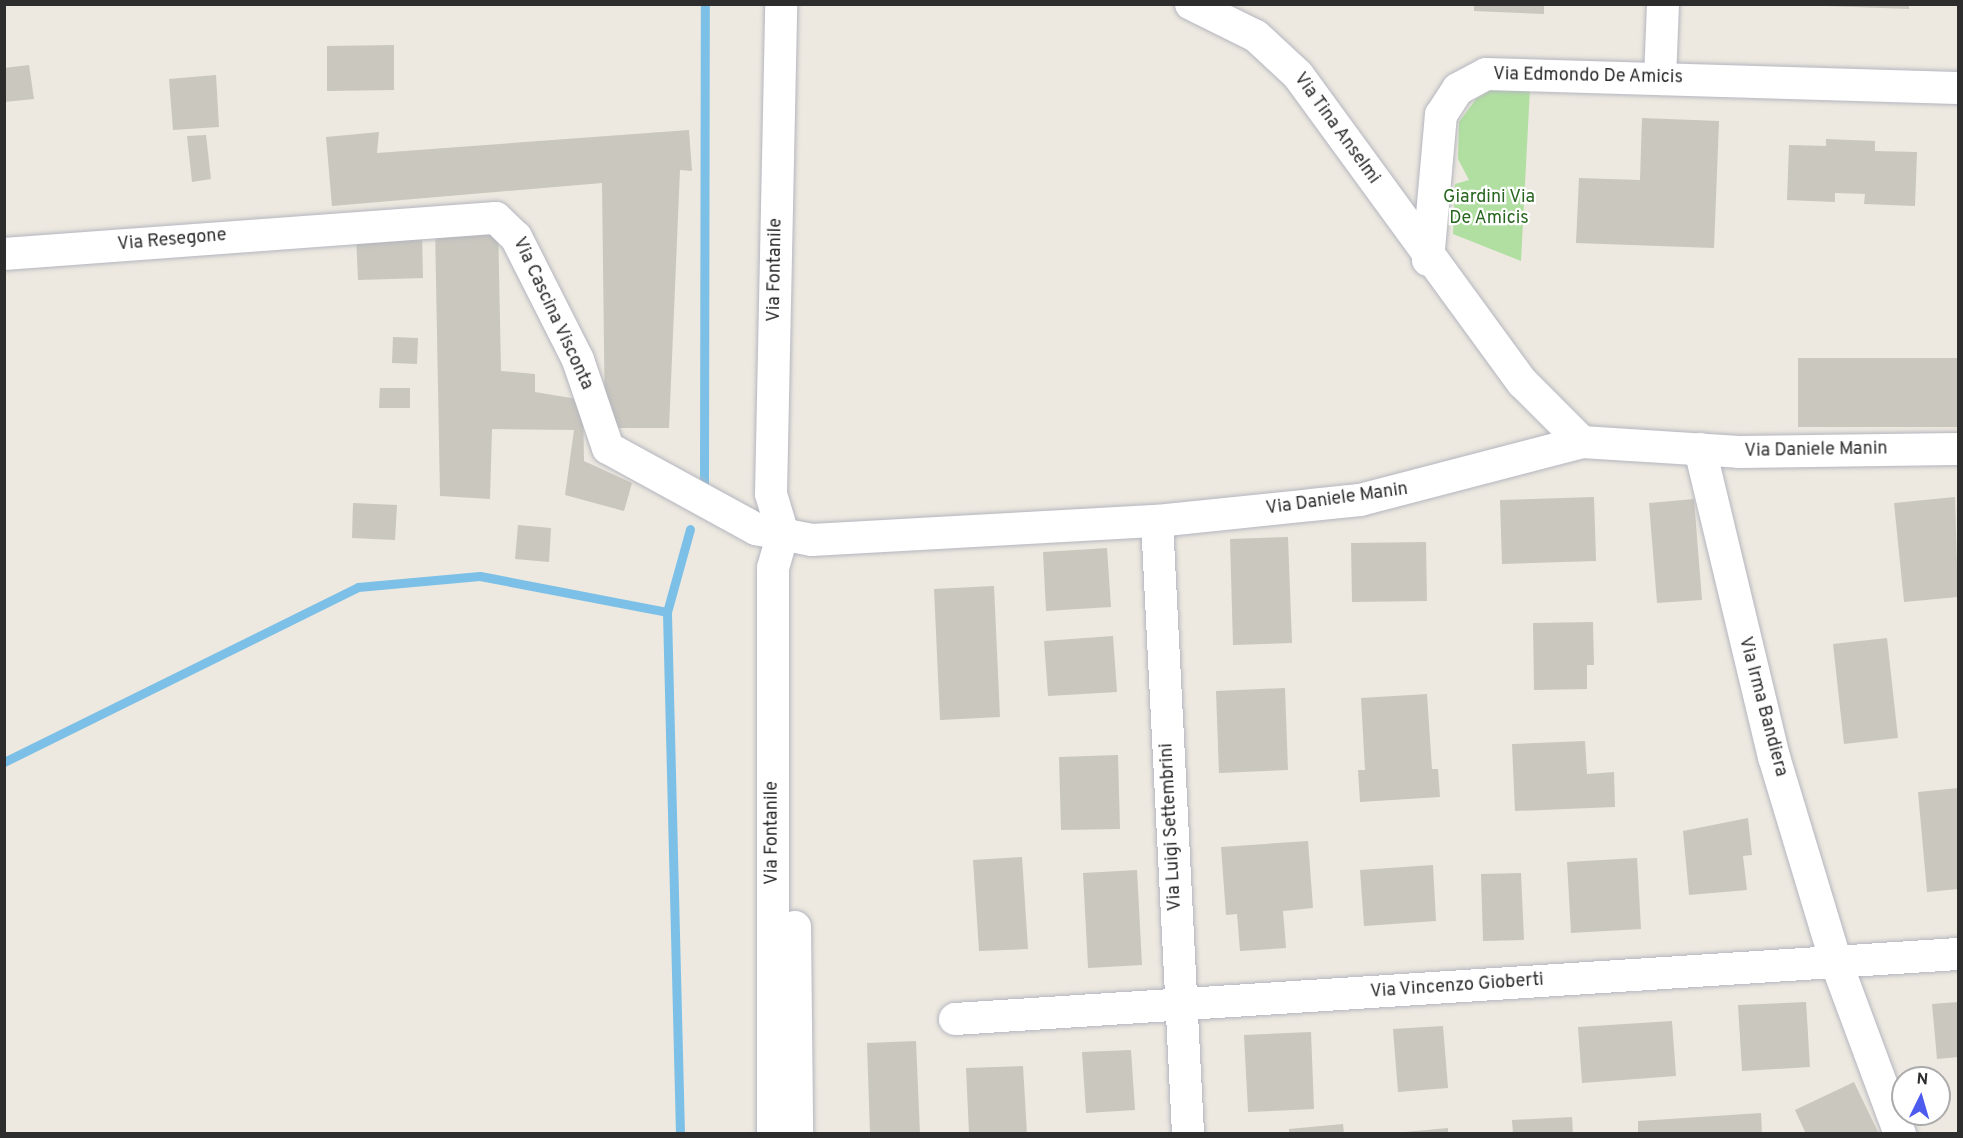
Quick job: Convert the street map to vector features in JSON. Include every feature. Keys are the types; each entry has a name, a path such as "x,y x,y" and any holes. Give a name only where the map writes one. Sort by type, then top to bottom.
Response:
{"street":[{"name":"Via Fontanile","path":"782,4 771,494 791,568 797,1134"},
{"name":"Via Fontanile","path":"773,1134 773,568 792,495 803,4"},
{"name":"Via Tina Anselmi","path":"1191,4 1250,32 1298,75 1428,260"},
{"path":"1660,78 1664,4"},
{"name":"Via Edmondo De Amicis","path":"1428,260 1438,131 1458,89 1502,72 1959,88"},
{"name":"Via Cascina Visconta","path":"339,228 481,216 502,221 516,237 583,370 608,448 756,529 783,534"},
{"name":"Via Resegone","path":"4,254 339,228"},
{"path":"1428,260 1537,400 1582,442"},
{"name":"Via Daniele Manin","path":"783,534 812,540 1157,521 1407,492 1582,442 1700,449 1959,449"},
{"name":"Via Irma Bandiera","path":"1700,449 1765,726 1836,962 1900,1134"},
{"name":"Via Luigi Settembrini","path":"1157,521 1188,1134"},
{"name":"Via Vincenzo Gioberti","path":"955,1019 1959,954"}],"green space":[{"name":"Giardini Via De Amicis","path":"1496,87 1530,88 1521,261 1453,234 1455,184 1469,180 1458,159 1459,122 1476,99"}],"building":[{"path":"1474,4 1544,4 1544,14 1474,11"},
{"path":"1826,4 1909,4 1909,9 1826,6"},
{"path":"394,45 394,90 327,91 327,46"},
{"path":"29,65 34,99 4,102 4,68"},
{"path":"216,75 219,127 173,130 169,79"},
{"path":"1642,118 1719,121 1714,248 1576,243 1579,178 1640,180"},
{"path":"689,130 692,171 680,170 669,428 605,428 602,183 332,206 326,137 379,132 377,153"},
{"path":"206,135 211,179 192,182 187,136"},
{"path":"1826,139 1875,141 1875,151 1917,152 1915,206 1864,204 1865,194 1835,193 1835,202 1787,200 1789,145 1826,146"},
{"path":"498,222 501,371 535,374 535,392 583,400 584,461 632,483 624,511 565,495 574,430 492,429 490,499 440,496 435,227"},
{"path":"422,233 423,278 358,280 356,235"},
{"path":"393,337 418,338 417,364 392,363"},
{"path":"1798,358 1958,358 1958,427 1798,427"},
{"path":"380,388 410,388 410,408 379,408"},
{"path":"1594,497 1596,561 1502,564 1500,500"},
{"path":"1955,497 1958,597 1904,602 1894,503"},
{"path":"1694,499 1702,600 1657,603 1649,503"},
{"path":"353,503 397,505 395,540 352,538"},
{"path":"518,525 551,528 549,562 515,559"},
{"path":"1288,537 1292,643 1233,645 1230,539"},
{"path":"1426,542 1427,601 1352,602 1351,543"},
{"path":"1107,548 1111,607 1046,611 1043,552"},
{"path":"994,586 1000,717 940,720 934,589"},
{"path":"1593,622 1594,665 1587,665 1587,689 1534,690 1533,623"},
{"path":"1113,636 1117,692 1048,696 1044,641"},
{"path":"1887,638 1898,738 1844,744 1833,644"},
{"path":"1285,688 1288,770 1219,773 1216,691"},
{"path":"1427,694 1432,769 1438,769 1440,797 1360,802 1358,770 1365,770 1361,698"},
{"path":"1585,741 1587,774 1614,772 1615,807 1515,811 1512,744"},
{"path":"1118,755 1120,829 1061,830 1059,757"},
{"path":"1958,788 1958,889 1927,892 1918,792"},
{"path":"1748,818 1752,855 1743,856 1747,890 1689,895 1683,831"},
{"path":"1308,841 1313,908 1283,911 1286,948 1240,951 1237,914 1226,915 1221,847"},
{"path":"1022,857 1028,949 979,951 973,860"},
{"path":"1637,858 1641,929 1571,933 1567,862"},
{"path":"1433,865 1436,921 1364,926 1360,870"},
{"path":"1137,870 1142,965 1088,968 1083,873"},
{"path":"1521,873 1524,940 1483,941 1481,874"},
{"path":"1806,1002 1810,1067 1742,1071 1738,1005"},
{"path":"1958,1002 1958,1057 1937,1059 1932,1004"},
{"path":"1672,1021 1676,1076 1582,1083 1578,1027"},
{"path":"1443,1026 1448,1088 1398,1092 1393,1029"},
{"path":"1311,1032 1314,1109 1248,1112 1244,1035"},
{"path":"916,1041 920,1134 870,1134 867,1043"},
{"path":"1131,1050 1135,1110 1086,1113 1082,1052"},
{"path":"1023,1066 1027,1134 969,1134 966,1068"},
{"path":"1854,1082 1879,1134 1806,1134 1795,1110"},
{"path":"1761,1113 1762,1134 1638,1134 1638,1121"},
{"path":"1572,1117 1573,1134 1513,1134 1512,1120"},
{"path":"1343,1124 1344,1134 1289,1134 1289,1129"},
{"path":"1448,1128 1448,1134 1405,1134 1405,1132"}],"waterway":[{"path":"704,484 705,4"},
{"path":"680,1134 667,612 690,529"},
{"path":"4,762 358,587 480,576 667,612"}]}
